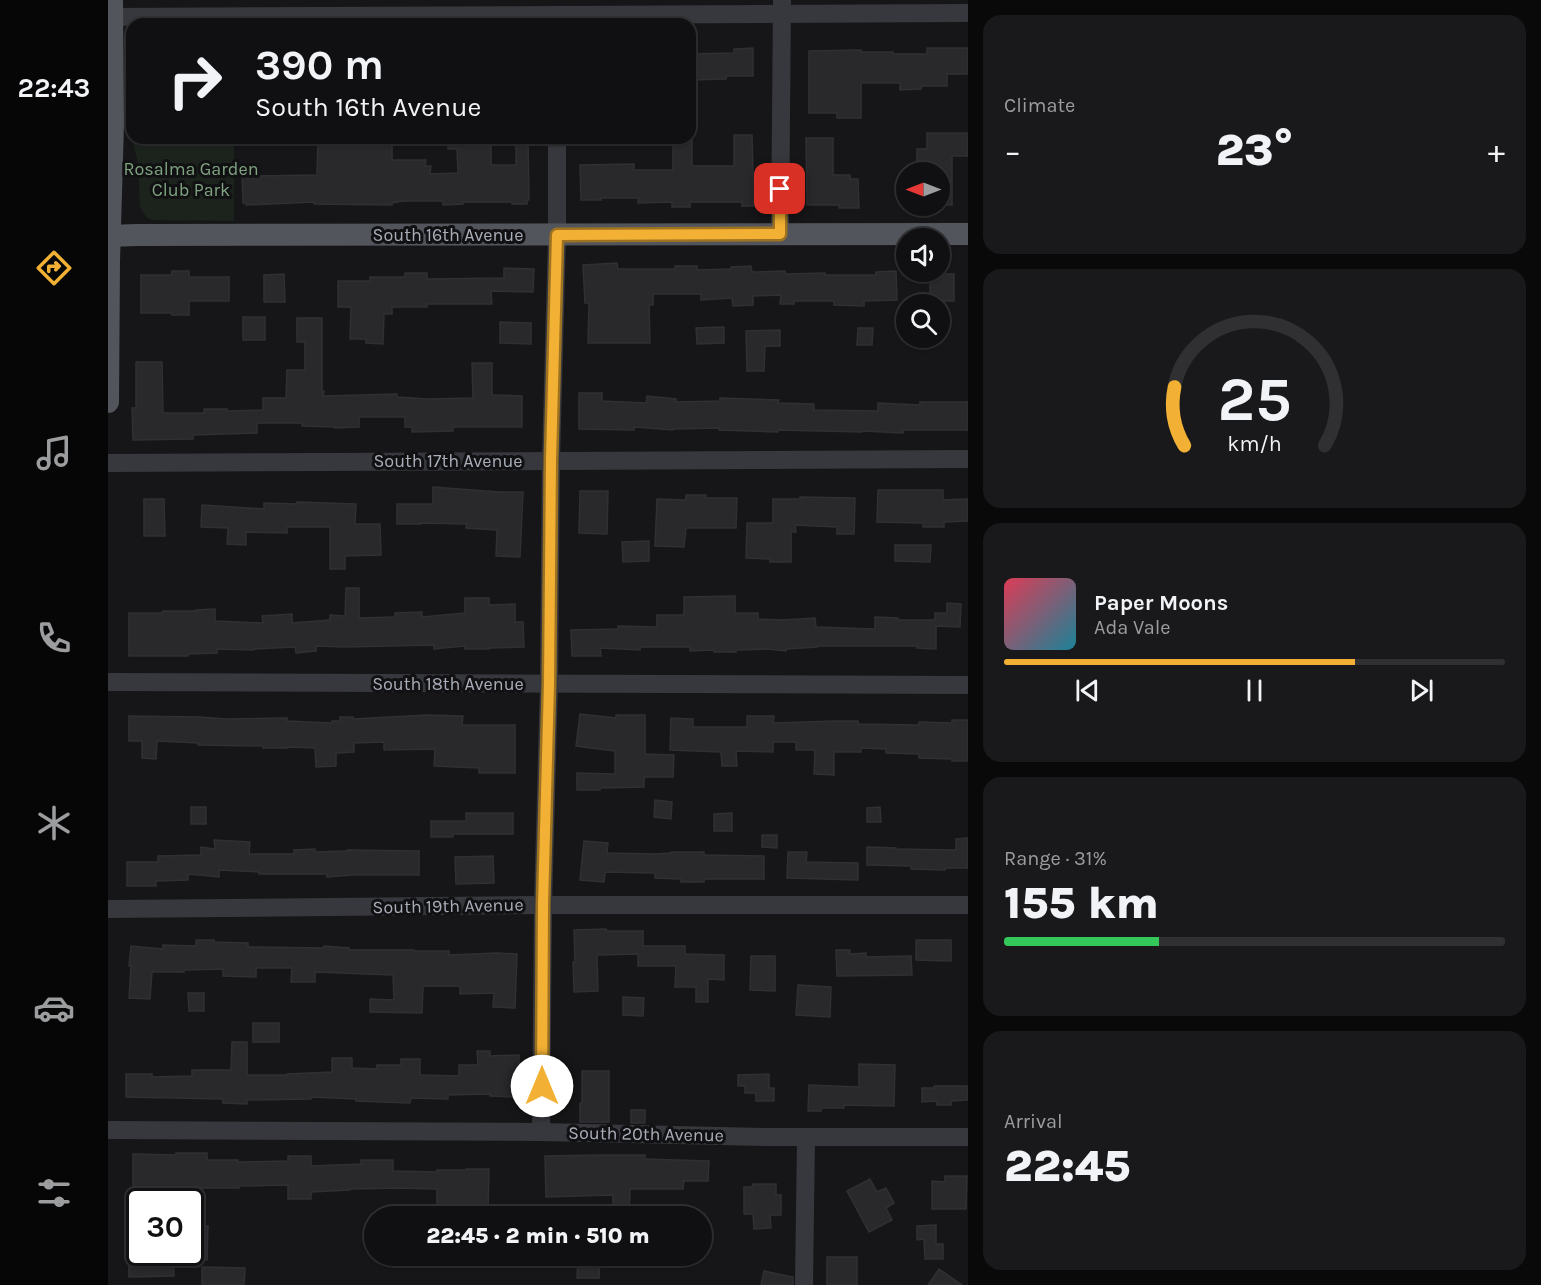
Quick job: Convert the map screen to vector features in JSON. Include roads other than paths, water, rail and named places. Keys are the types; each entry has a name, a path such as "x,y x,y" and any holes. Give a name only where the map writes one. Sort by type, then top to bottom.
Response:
{"main road":[{"path":"108,402 109,236 113,124 111,11"},
{"name":"South 16th Avenue","path":"109,236 968,234"}],"street":[{"path":"780,234 782,7"},
{"path":"111,11 557,13 782,7 968,13"},
{"path":"541,1132 557,144"},
{"name":"South 17th Avenue","path":"108,463 968,459"},
{"name":"South 18th Avenue","path":"108,682 968,686"},
{"name":"South 19th Avenue","path":"108,909 543,905 968,905"},
{"name":"South 20th Avenue","path":"108,1130 968,1137"},
{"path":"804,1285 807,1137"}],"park label":[{"name":"Rosalma Garden Club Park","path":"191,180"}]}
